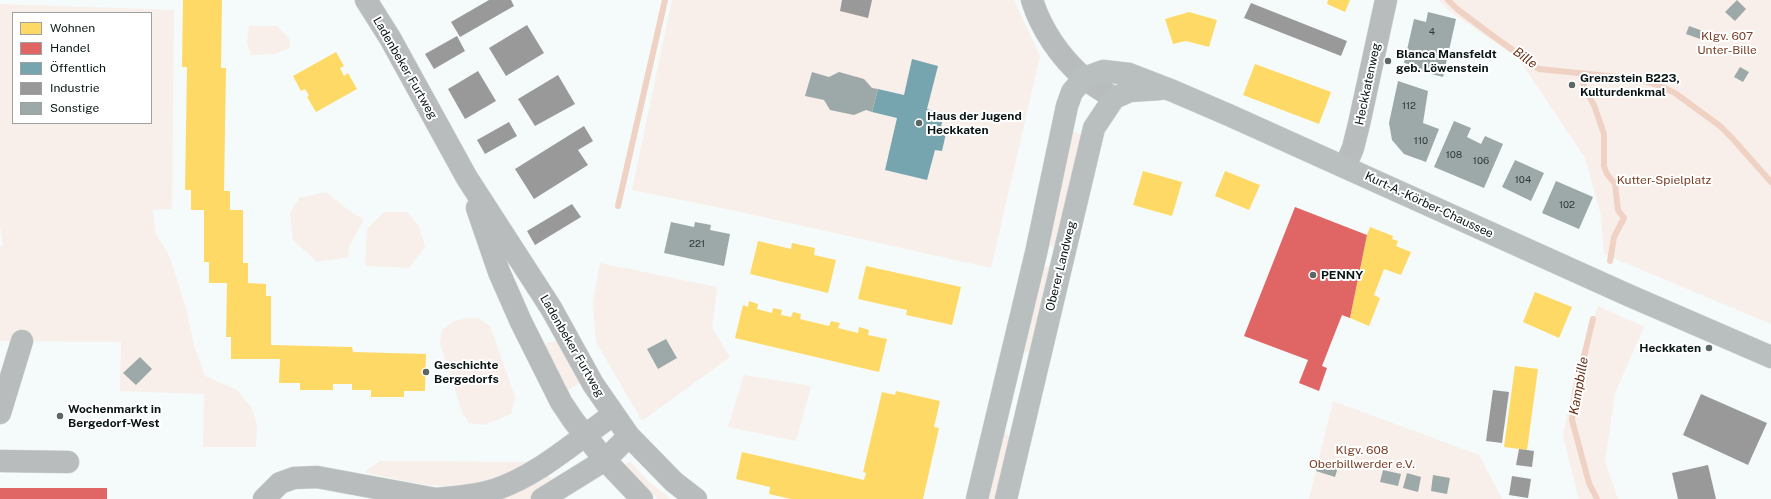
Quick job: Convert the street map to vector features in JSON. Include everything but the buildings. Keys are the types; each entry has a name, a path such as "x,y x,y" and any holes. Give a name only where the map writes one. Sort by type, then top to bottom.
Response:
{"main road":[{"name":"Kurt-A.-Körber-Chaussee","path":"1084,78 1095,73 1111,71 1129,74 1173,91 1628,295 1771,357"},
{"path":"977,499 1036,253 1068,106 1072,92 1084,78"},
{"path":"1114,98 1142,89 1156,88 1173,91"},
{"name":"Oberer Landweg","path":"1006,499 1094,128 1114,98"},
{"path":"1036,253 1046,256 1051,260 1054,264 1058,278"},
{"path":"998,412 1021,434"}],"street":[{"name":"Ladenbeker Furtweg","path":"366,0 390,38 467,178 521,259 551,308 592,384 629,436 674,482 696,499"},
{"path":"1032,0 1035,10 1052,43 1071,66 1084,78 1114,98"},
{"name":"Heckkatenweg","path":"1345,167 1353,148 1359,124 1386,0"},
{"name":"Ladenbeker Furtweg","path":"467,178 499,272 521,322 561,402 605,460 642,499"},
{"path":"0,413 7,365 22,342"},
{"path":"264,499 280,483 294,478 317,476 436,499 471,495 493,490 519,480 553,459 613,415"},
{"path":"542,499 605,460 629,436"},
{"path":"0,461 68,462"}],"green space":[{"path":"672,0 1014,0 1040,56 991,268 736,211 632,190"},
{"path":"1439,0 1771,0 1771,324 1604,254 1601,215 1585,158 1518,58 1449,11"},
{"path":"0,4 174,10 172,209 153,210 156,234 170,257 187,312 194,345 205,376 237,390 251,407 257,424 256,447 203,447 204,394 120,391 121,342 0,341 0,246 3,246 0,226"},
{"path":"249,26 277,26 289,38 290,48 274,54 251,55 247,42"},
{"path":"1071,131 1086,136 1060,248 1045,245"},
{"path":"326,192 351,212 364,219 348,249 349,257 317,262 293,240 290,213 299,198"},
{"path":"384,212 407,212 419,226 425,247 409,268 365,266 367,229"},
{"path":"600,263 717,287 712,328 730,357 642,421 596,342 593,302"},
{"path":"1049,266 1052,271 1034,353 1019,350 1042,268"},
{"path":"1598,306 1644,327 1615,393 1605,462 1618,499 1579,499 1563,436 1576,368"},
{"path":"465,318 478,318 490,326 515,397 511,414 484,425 469,423 463,414 440,344 442,330 452,322"},
{"path":"556,341 559,343 582,382 566,391 545,347 547,343"},
{"path":"744,375 811,386 796,441 728,427"},
{"name":"Klgv. 608 Oberbillwerder e.V.","path":"1333,401 1479,455 1502,499 1309,499"},
{"path":"1001,424 1013,445 1000,499 984,499"},
{"path":"380,461 530,462 505,474 478,483 460,486 436,486 364,472"},
{"path":"630,461 649,482 671,499 658,499 623,466"},
{"path":"546,472 554,483 530,499 481,499"}],"waterway":[{"path":"618,206 665,0"},
{"name":"Bille","path":"1448,0 1457,9 1539,69 1638,79 1660,86 1675,93 1720,126 1771,182"},
{"name":"Kampbille","path":"1581,74 1585,90 1594,105 1604,134 1604,166 1607,174 1615,184 1618,210 1624,218 1614,237 1610,261"},
{"name":"Kampbille","path":"1593,319 1575,394 1572,420 1589,483 1597,499"}],"place":[{"name":"Blanca Mansfeldt geb. Löwenstein","path":"1388,61"},
{"name":"Grenzstein B223, Kulturdenkmal","path":"1572,85"},
{"name":"Haus der Jugend Heckkaten","path":"919,123"},
{"name":"PENNY","path":"1313,275"},
{"name":"Heckkaten","path":"1709,348"},
{"name":"Geschichte Bergedorfs","path":"426,372"},
{"name":"Wochenmarkt in Bergedorf-West","path":"60,416"}],"park label":[{"name":"Klgv. 607 Unter-Bille","path":"1727,43"},
{"name":"Kutter-Spielplatz","path":"1664,180"}]}
